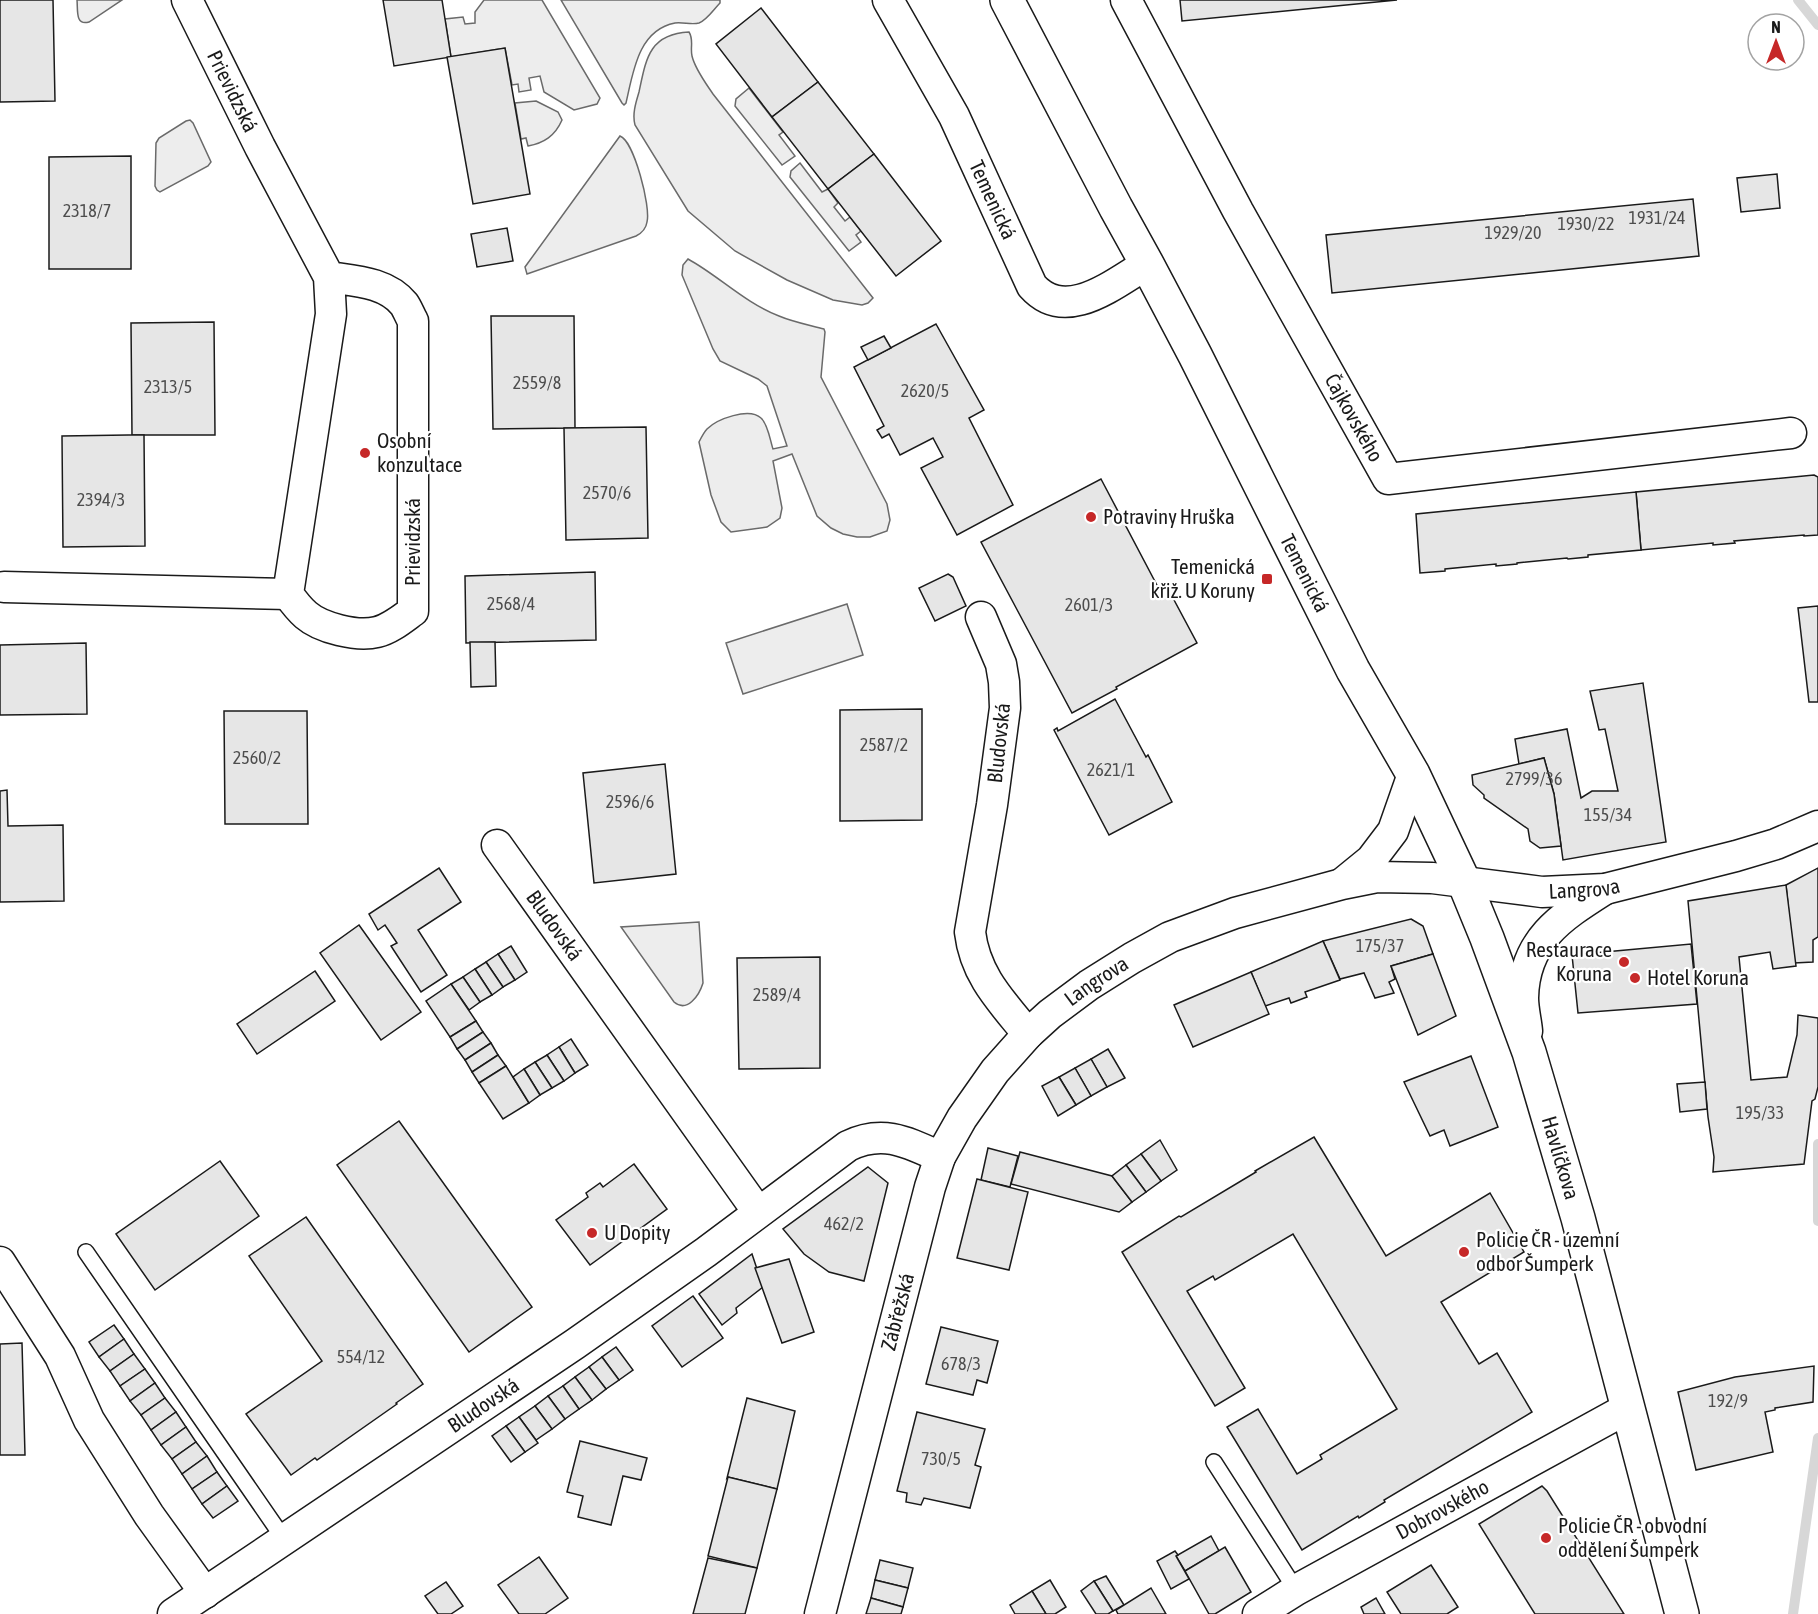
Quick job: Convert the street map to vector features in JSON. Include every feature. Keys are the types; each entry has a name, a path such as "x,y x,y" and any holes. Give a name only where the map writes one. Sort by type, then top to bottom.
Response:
{"street":[{"name":"Prievidzská","path":"187,0 260,147 329,277 332,314 288,594 307,616 336,630 359,634 378,632 413,611 412,321 404,304 384,288 329,277"},
{"name":"Temenická","path":"888,0 954,116 1032,286 1040,295 1057,303 1077,302 1102,291 1147,264"},
{"name":"Temenická","path":"1007,0 1195,355 1353,670 1413,774 1464,882"},
{"name":"Čajkovského","path":"1125,0 1238,210 1388,479 1791,433"},
{"path":"4,588 288,594"},
{"name":"Bludovská","path":"981,617 1001,664 1005,708 992,805 970,932 977,964 987,982 1028,1034"},
{"name":"Langrova","path":"1342,884 1371,860 1393,831 1413,774"},
{"name":"Langrova","path":"1028,1034 1050,1014 1089,985 1170,938 1235,913 1342,884 1377,877 1432,878 1542,892 1605,889 1736,856 1776,844 1818,826"},
{"name":"Bludovská","path":"497,845 758,1212"},
{"name":"Havlíčkova","path":"1464,882 1529,1052 1578,1218 1682,1614"},
{"path":"1529,1052 1523,998 1530,957 1539,942 1557,922 1605,889"},
{"name":"Zábřežská","path":"820,1614 930,1186 940,1157 979,1093 1028,1034"},
{"name":"Bludovská","path":"173,1614 584,1337 706,1252 837,1153 861,1139 877,1137 906,1143 940,1157"},
{"path":"0,1262 60,1356 89,1420 149,1515 205,1593"},
{"name":"Dobrovského","path":"1258,1614 1296,1590 1628,1408"}],"lane":[{"path":"86,1252 284,1539"},
{"path":"1214,1462 1296,1590"}],"shaded area":[{"path":"77,0 122,0 85,23 79,19"},
{"path":"484,0 542,0 600,98 597,104 574,110 544,92 540,76 529,78 531,90 519,92 518,84 512,85 505,48 451,57 445,19 463,17 465,24 475,23 475,12"},
{"path":"561,0 720,0 720,3 702,22 675,23 653,34 639,54 624,105"},
{"path":"689,32 693,61 713,94 873,298 868,303 862,305 833,300 787,280 735,251 688,211 635,125 634,117 644,69 652,50 665,38"},
{"path":"749,88 783,132 779,135 795,156 782,165 735,106 736,99"},
{"path":"536,101 558,112 562,120 548,138 528,146 526,138 521,139 515,103"},
{"path":"190,120 211,162 208,166 160,192 155,186 156,143 159,138"},
{"path":"620,136 631,149 640,175 648,214 645,229 636,236 527,274 525,267"},
{"path":"800,163 822,192 828,189 838,203 834,207 845,221 850,217 861,231 856,235 861,242 849,251 790,177 791,171"},
{"path":"688,259 767,311 824,329 821,377 887,504 890,520 887,531 870,537 857,537 831,528 817,516 792,454 773,461 782,508 780,518 767,527 731,532 721,522 711,495 699,442 706,430 733,416 756,415 765,424 773,449 787,446 767,386 758,379 720,361 713,349 682,275 683,265"},
{"path":"847,604 863,655 743,694 726,643"},
{"path":"699,922 703,983 692,1002 679,1005 674,1002 621,927"}],"building":[{"path":"0,0 53,0 55,101 0,102"},
{"path":"383,0 442,0 451,57 394,66"},
{"path":"1180,0 1397,0 1182,21"},
{"path":"761,8 818,82 772,117 716,44"},
{"path":"505,48 530,194 473,204 447,57"},
{"path":"818,82 874,154 828,189 772,117"},
{"path":"874,154 941,241 896,276 828,189"},
{"path":"131,156 131,269 49,269 49,157"},
{"path":"1777,174 1780,208 1741,212 1737,178"},
{"path":"1693,199 1699,256 1332,293 1326,235"},
{"path":"507,228 513,261 477,267 471,234"},
{"path":"491,316 574,316 575,428 493,429"},
{"path":"214,322 215,435 132,435 131,323"},
{"path":"936,324 984,410 969,418 1013,505 957,535 921,468 943,457 933,438 900,455 889,434 882,438 877,430 884,426 854,367"},
{"path":"884,336 891,348 868,360 861,347"},
{"path":"646,427 648,538 566,540 564,428"},
{"path":"144,435 145,546 63,547 62,436"},
{"path":"1814,475 1818,477 1818,535 1641,550 1636,492"},
{"path":"1101,479 1159,589 1166,585 1197,643 1072,713 981,542"},
{"path":"1636,492 1641,550 1420,573 1416,514"},
{"path":"595,572 596,640 466,643 465,576"},
{"path":"948,574 953,577 966,606 935,621 919,588"},
{"path":"1818,606 1818,702 1809,702 1798,608"},
{"path":"470,642 495,642 496,686 471,687"},
{"path":"86,643 87,714 0,715 0,645"},
{"path":"1643,683 1666,842 1563,860 1554,794 1544,758 1519,764 1515,739 1567,729 1581,798 1592,791 1618,791 1605,729 1599,730 1590,691"},
{"path":"1115,699 1172,802 1109,835 1054,730 1057,728 1058,731"},
{"path":"922,709 922,820 840,821 840,710"},
{"path":"224,711 307,711 308,824 225,824"},
{"path":"1544,758 1554,794 1561,846 1540,848 1530,841 1528,829 1484,798 1484,795 1473,785 1472,775"},
{"path":"665,764 676,874 594,883 583,773"},
{"path":"7,790 8,826 63,825 64,901 0,902 0,791"},
{"path":"439,868 461,902 418,930 447,975 421,992 391,946 397,943 385,925 378,930 369,914"},
{"path":"1818,868 1818,937 1813,940 1813,962 1794,963 1786,885"},
{"path":"1786,885 1796,966 1773,969 1770,952 1739,957 1751,1080 1787,1077 1797,1035 1798,1015 1818,1018 1818,1087 1815,1099 1812,1101 1804,1164 1713,1172 1714,1157 1708,1117 1688,901"},
{"path":"1411,919 1423,926 1433,954 1391,966 1395,979 1389,982 1394,993 1375,998 1364,973 1340,979 1323,941"},
{"path":"359,925 421,1012 381,1040 320,953"},
{"path":"1323,941 1340,980 1305,992 1307,997 1291,1003 1289,998 1265,1006 1251,972"},
{"path":"1691,944 1697,1004 1578,1013 1572,955"},
{"path":"511,946 527,972 515,980 498,954"},
{"path":"498,954 515,980 503,987 486,962"},
{"path":"1433,954 1456,1016 1418,1035 1391,966"},
{"path":"820,957 820,1068 739,1069 737,958"},
{"path":"486,962 503,987 492,995 475,969"},
{"path":"475,969 492,995 480,1002 463,977"},
{"path":"315,971 335,1001 257,1054 237,1024"},
{"path":"1251,972 1269,1014 1193,1047 1174,1005"},
{"path":"463,977 480,1002 469,1010 451,984"},
{"path":"451,984 476,1021 450,1037 426,1001"},
{"path":"476,1021 483,1032 457,1049 450,1037"},
{"path":"483,1032 491,1043 465,1060 457,1049"},
{"path":"571,1039 588,1065 575,1073 559,1047"},
{"path":"491,1043 498,1055 472,1072 465,1060"},
{"path":"559,1047 575,1073 564,1081 547,1055"},
{"path":"1108,1049 1125,1078 1107,1087 1091,1059"},
{"path":"498,1055 506,1066 479,1083 472,1072"},
{"path":"547,1055 564,1081 552,1088 535,1062"},
{"path":"1471,1056 1498,1127 1450,1146 1444,1130 1430,1136 1404,1082"},
{"path":"1091,1059 1107,1087 1091,1096 1075,1068"},
{"path":"535,1062 552,1088 540,1095 524,1069"},
{"path":"506,1066 529,1103 503,1119 479,1083"},
{"path":"1075,1068 1091,1096 1076,1105 1059,1077"},
{"path":"524,1069 540,1095 529,1103 513,1077"},
{"path":"1059,1077 1076,1105 1058,1116 1042,1086"},
{"path":"1705,1082 1707,1109 1680,1112 1677,1084"},
{"path":"399,1121 532,1307 469,1352 337,1165"},
{"path":"1314,1137 1386,1256 1490,1193 1524,1252 1441,1302 1479,1364 1497,1353 1532,1412 1384,1500 1385,1502 1359,1518 1358,1516 1302,1550 1227,1427 1258,1409 1297,1474 1322,1459 1320,1455 1397,1409 1293,1234 1215,1280 1213,1276 1187,1291 1245,1388 1215,1406 1122,1252"},
{"path":"1160,1140 1177,1170 1161,1181 1141,1154"},
{"path":"988,1148 1018,1156 1010,1187 981,1180"},
{"path":"1020,1152 1112,1176 1132,1202 1119,1212 1011,1184"},
{"path":"1141,1154 1161,1181 1146,1192 1126,1165"},
{"path":"220,1161 259,1216 155,1290 116,1234"},
{"path":"634,1164 667,1209 590,1265 556,1220 588,1197 586,1193 600,1183 603,1187"},
{"path":"1126,1165 1146,1192 1132,1202 1112,1176"},
{"path":"868,1167 888,1183 864,1281 829,1272 804,1254 783,1229"},
{"path":"977,1179 1028,1192 1009,1270 957,1258"},
{"path":"306,1217 423,1384 317,1460 315,1458 291,1475 246,1414 322,1361 249,1256"},
{"path":"752,1254 763,1287 736,1308 737,1313 722,1325 699,1294"},
{"path":"789,1259 814,1332 782,1343 755,1268"},
{"path":"693,1296 723,1338 682,1367 652,1326"},
{"path":"114,1325 124,1339 99,1357 89,1342"},
{"path":"941,1327 998,1341 987,1383 977,1380 973,1395 926,1384"},
{"path":"124,1339 134,1354 110,1371 99,1357"},
{"path":"22,1343 25,1455 0,1455 0,1344"},
{"path":"616,1347 633,1370 619,1380 602,1357"},
{"path":"134,1354 145,1369 120,1386 110,1371"},
{"path":"602,1357 619,1380 606,1389 589,1367"},
{"path":"1814,1366 1813,1402 1775,1408 1775,1410 1765,1412 1773,1452 1696,1470 1678,1392 1735,1377"},
{"path":"589,1367 606,1389 592,1400 575,1377"},
{"path":"145,1369 155,1383 130,1401 120,1386"},
{"path":"575,1377 592,1400 579,1409 563,1386"},
{"path":"155,1383 165,1398 141,1415 130,1401"},
{"path":"563,1386 579,1409 565,1419 548,1396"},
{"path":"548,1396 565,1419 552,1429 535,1406"},
{"path":"165,1398 176,1412 151,1430 141,1415"},
{"path":"747,1398 795,1411 777,1489 727,1478"},
{"path":"535,1406 552,1429 536,1440 519,1417"},
{"path":"176,1412 186,1427 161,1445 151,1430"},
{"path":"917,1412 985,1429 975,1465 981,1467 970,1508 924,1498 921,1505 906,1502 907,1493 897,1491"},
{"path":"519,1417 538,1443 525,1452 506,1426"},
{"path":"506,1426 525,1452 511,1462 492,1436"},
{"path":"186,1427 196,1442 172,1459 161,1445"},
{"path":"580,1441 647,1458 641,1480 623,1476 611,1525 578,1517 583,1496 567,1492"},
{"path":"196,1442 207,1456 182,1474 172,1459"},
{"path":"207,1456 217,1472 192,1489 182,1474"},
{"path":"217,1472 227,1486 202,1504 192,1489"},
{"path":"728,1477 777,1489 757,1568 708,1556"},
{"path":"227,1486 238,1501 213,1518 202,1504"},
{"path":"1542,1486 1624,1614 1535,1614 1479,1524"},
{"path":"1211,1536 1219,1551 1185,1571 1176,1556"},
{"path":"1225,1547 1251,1592 1215,1614 1209,1614 1185,1571"},
{"path":"1175,1551 1189,1579 1171,1589 1157,1561"},
{"path":"539,1557 568,1598 545,1614 519,1614 498,1585"},
{"path":"708,1558 757,1568 745,1614 693,1614"},
{"path":"880,1560 913,1568 908,1588 875,1580"},
{"path":"1431,1565 1458,1607 1447,1614 1401,1614 1387,1592"},
{"path":"1106,1576 1124,1605 1113,1611 1094,1581"},
{"path":"875,1580 908,1588 903,1607 871,1598"},
{"path":"1050,1580 1066,1607 1055,1614 1046,1614 1032,1591"},
{"path":"1094,1581 1113,1611 1108,1614 1096,1614 1081,1591"},
{"path":"446,1582 463,1606 451,1614 438,1614 425,1596"},
{"path":"1151,1588 1166,1614 1118,1614 1116,1610"},
{"path":"1032,1591 1046,1614 1015,1614 1010,1605"},
{"path":"871,1598 903,1607 901,1614 866,1614"},
{"path":"1376,1598 1385,1614 1364,1614 1361,1607"}],"waterway":[{"path":"1798,0 1818,25"},
{"path":"1818,1144 1818,1221"},
{"path":"1793,1614 1818,1438"}],"place":[{"name":"Osobní konzultace","path":"365,453"},
{"name":"Potraviny Hruška","path":"1091,517"},
{"name":"Temenická křiž. U Koruny","path":"1267,579"},
{"name":"Restaurace Koruna","path":"1624,962"},
{"name":"Hotel Koruna","path":"1635,978"},
{"name":"U Dopity","path":"592,1233"},
{"name":"Policie ČR - územní odbor Šumperk","path":"1464,1252"},
{"name":"Policie ČR - obvodní oddělení Šumperk","path":"1546,1538"}]}
